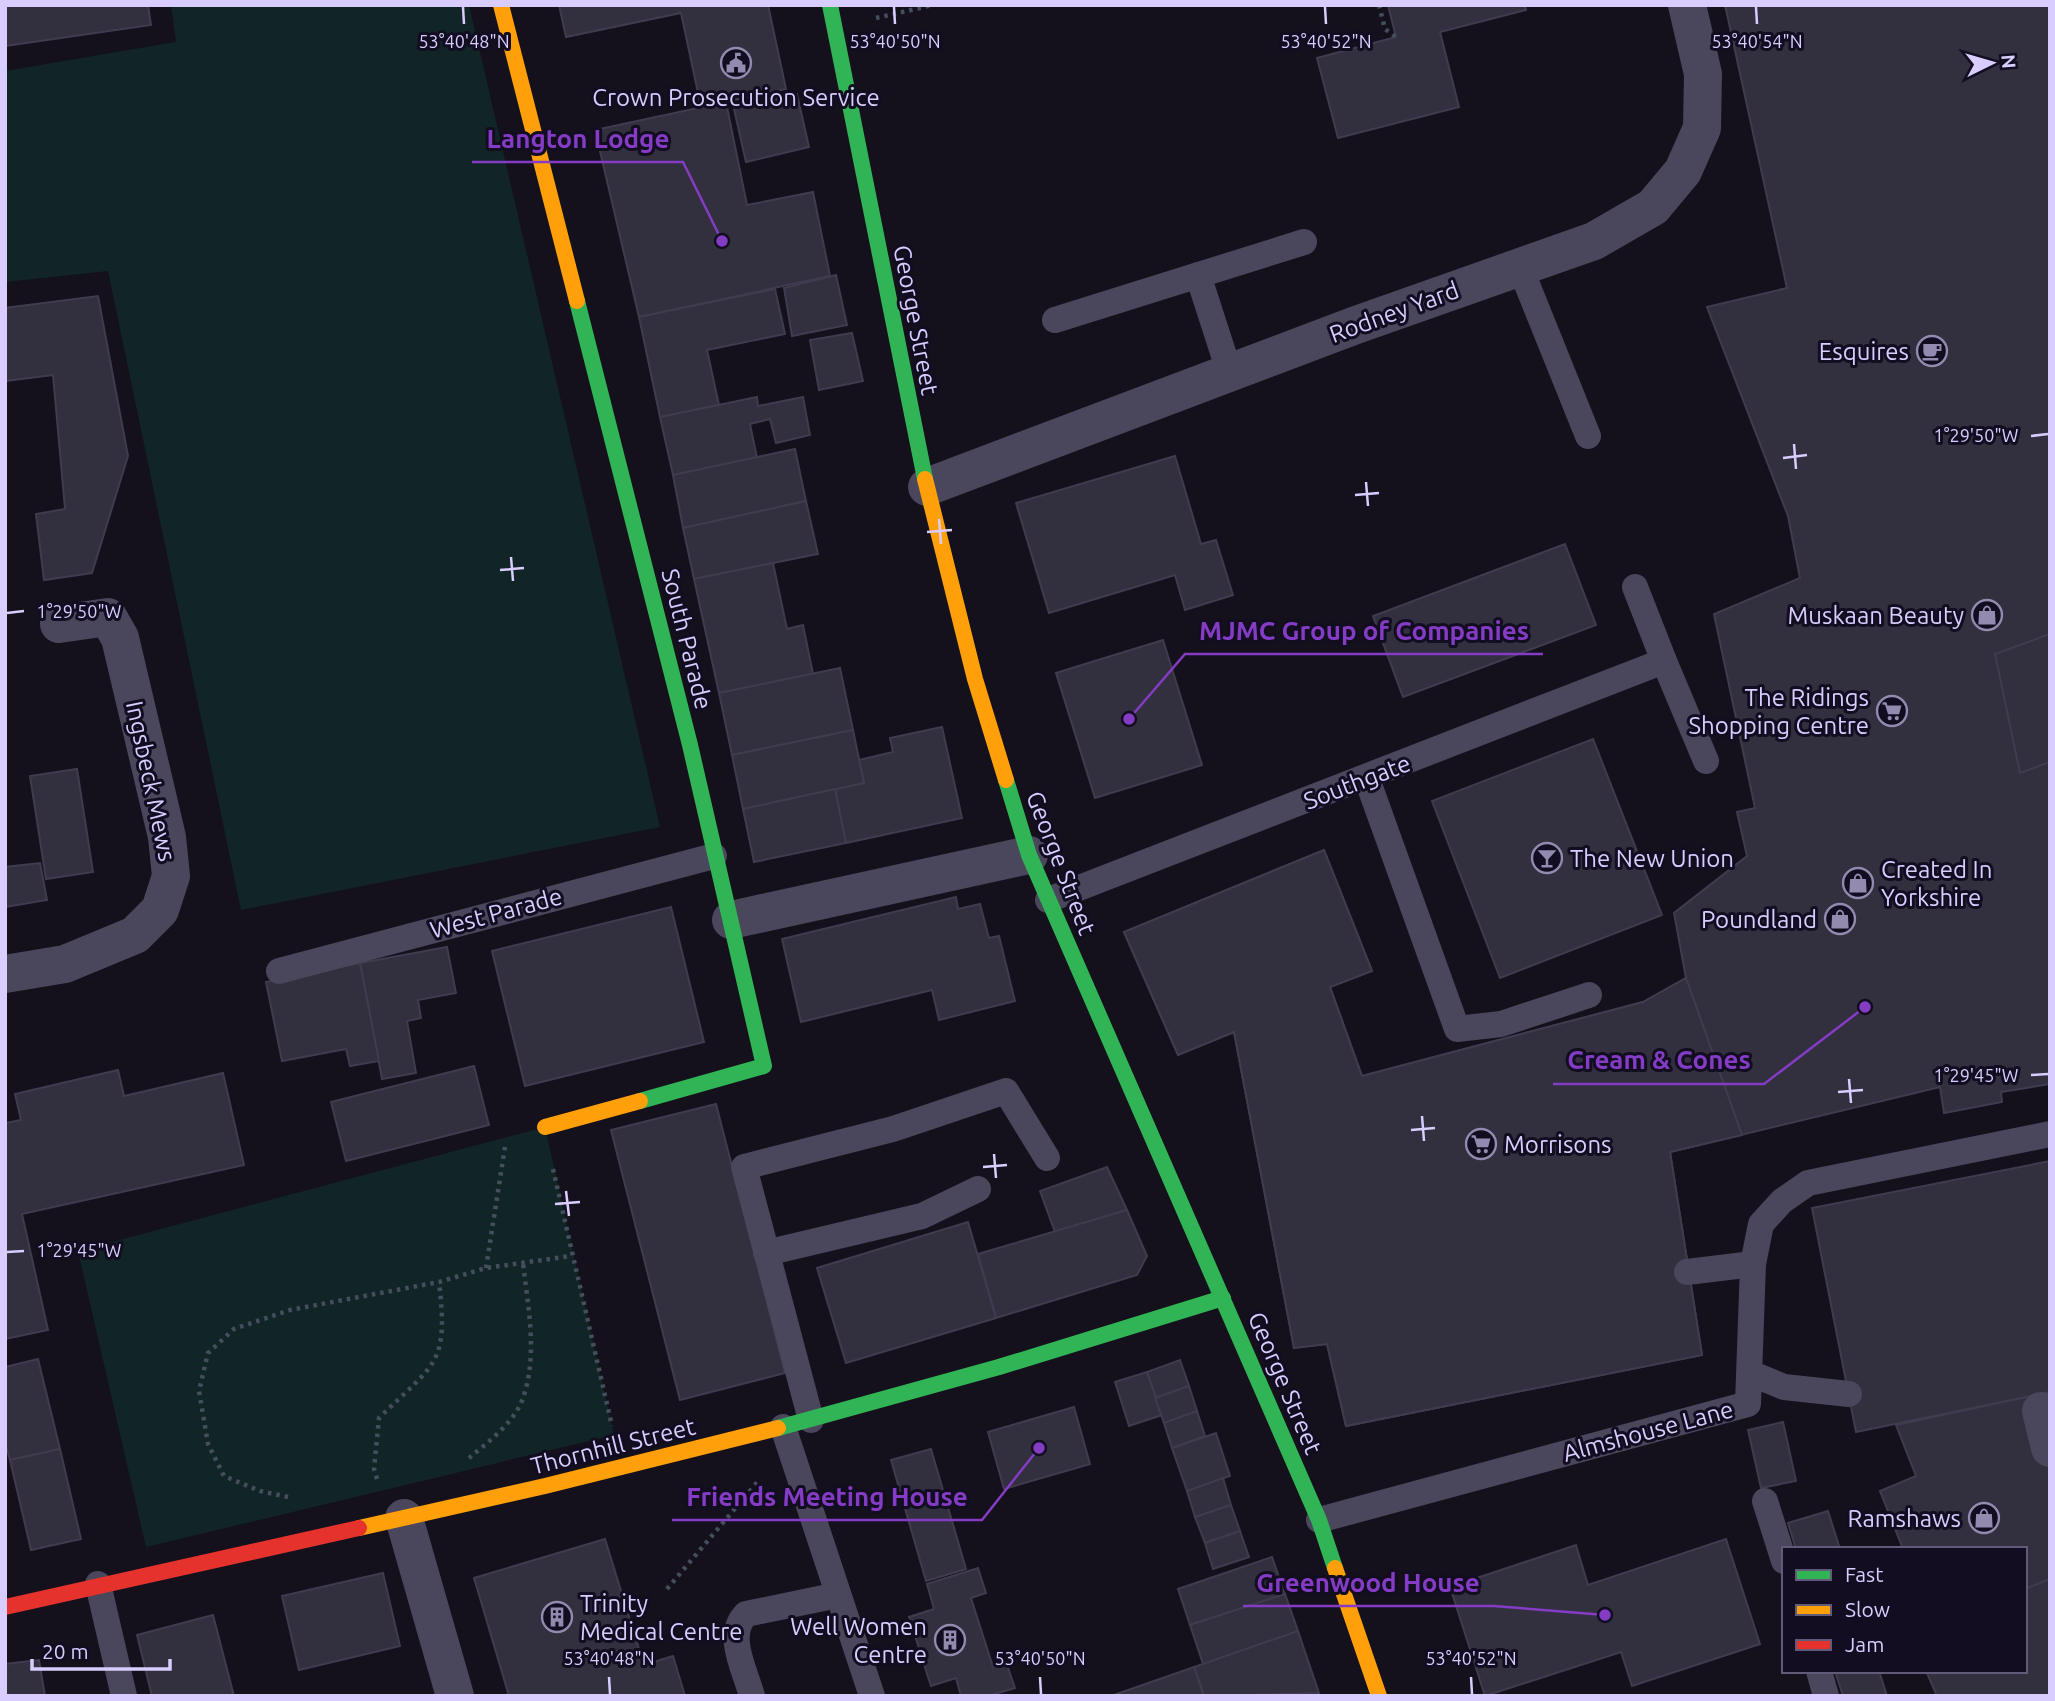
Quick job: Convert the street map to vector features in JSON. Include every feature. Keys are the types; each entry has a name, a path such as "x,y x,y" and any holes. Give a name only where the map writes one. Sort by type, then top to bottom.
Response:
{"street":[{"name":"South Parade","path":"501,5 690,745 764,1066 545,1127"},
{"name":"George Street","path":"830,5 927,487 975,679 1029,855 1319,1521 1379,1696"},
{"name":"Rodney Yard","path":"927,487 1356,325 1594,241 1653,207 1682,171 1702,128 1703,74 1687,5"},
{"name":"Ingsbeck Mews","path":"5,974 65,964 135,935 160,909 170,876 167,837 120,638 107,617 59,624"},
{"path":"731,920 1029,855"},
{"name":"Thornhill Street","path":"5,1607 622,1468 786,1437 811,1420 1087,1341 1223,1298"},
{"path":"2041,1411 2050,1448"},
{"path":"391,1521 456,1696"}],"lane":[{"path":"1055,320 1304,242"},
{"path":"1520,268 1588,436"},
{"path":"1198,275 1230,374"},
{"path":"1635,587 1706,761"},
{"name":"Southgate","path":"1048,900 1367,779 1664,661"},
{"path":"1367,779 1457,1029 1501,1024 1589,995"},
{"name":"West Parade","path":"279,971 714,856"},
{"path":"811,1420 744,1167 893,1129 1006,1091 1047,1158"},
{"name":"Almshouse Lane","path":"1319,1521 1748,1404 1753,1264 1762,1224 1782,1201 1808,1183 2050,1134"},
{"path":"766,1254 922,1216 978,1189"},
{"path":"1687,1272 1753,1264"},
{"path":"1750,1373 1784,1387 1849,1394"},
{"path":"786,1437 872,1696"},
{"path":"1765,1501 1782,1555"},
{"path":"98,1584 124,1696"},
{"path":"752,1696 735,1637 738,1623 746,1614 838,1595"},
{"path":"1820,1673 1826,1696"}],"path":[{"path":"835,28 933,5"},
{"path":"1379,5 1385,29 1396,37"},
{"path":"545,1127 571,1256 622,1468"},
{"path":"485,1268 506,1139"},
{"path":"293,1498 260,1491 224,1476 208,1444 199,1391 208,1353 234,1329 290,1310 439,1282 485,1268 571,1256"},
{"path":"461,1464 497,1435 521,1403 531,1351 523,1263"},
{"path":"391,1521 374,1469 379,1418 430,1369 441,1348 444,1320 439,1282"},
{"path":"667,1589 786,1437"}],"green space":[{"path":"171,5 469,5 660,827 241,910 108,271 5,282 5,71 176,42"},
{"path":"545,1127 614,1435 146,1547 78,1251"}],"building":[{"path":"5,5 148,5 151,25 5,46"},
{"name":"Crown Prosecution Service","path":"559,5 768,5 786,89 701,107 681,13 566,37"},
{"path":"1388,5 1525,5 1526,10 1440,32 1459,107 1338,138 1317,58 1396,37"},
{"name":"The Ridings Shopping Centre","path":"1725,5 2050,5 2050,1084 2001,1092 2002,1102 1944,1113 1940,1087 1670,1152 1702,1355 1346,1426 1327,1344 1294,1348 1234,1032 1178,1055 1124,932 1324,850 1372,971 1330,987 1362,1076 1643,1002 1686,978 1674,913 1747,856 1737,812 1755,808 1714,614 1800,578 1788,516 1707,307 1787,288"},
{"path":"797,94 809,147 746,162 734,109"},
{"path":"726,102 747,205 813,192 830,276 639,317 595,130"},
{"path":"836,275 847,325 792,336 784,288"},
{"path":"775,289 785,334 707,350 719,405 660,417 639,317"},
{"path":"98,296 128,456 92,573 44,580 36,514 65,509 53,375 5,381 5,308"},
{"path":"852,333 863,381 819,390 810,340"},
{"path":"757,397 758,406 803,397 810,435 776,443 770,419 750,424 757,458 673,475 660,417"},
{"path":"795,449 806,501 683,528 673,475"},
{"path":"1175,456 1201,544 1216,540 1233,595 1185,610 1175,575 1049,613 1016,503"},
{"path":"806,501 818,554 694,579 683,528"},
{"path":"1565,544 1596,625 1403,697 1373,616"},
{"path":"773,563 787,629 803,625 813,674 719,693 694,579"},
{"path":"2050,634 2050,762 2020,773 1995,654"},
{"path":"1163,640 1202,765 1095,798 1056,673"},
{"path":"840,668 853,730 732,755 719,693"},
{"path":"942,727 962,818 846,843 835,789 864,783 859,760 893,752 890,738"},
{"path":"853,730 864,783 743,809 732,755"},
{"name":"The New Union","path":"1593,739 1662,915 1500,978 1432,801"},
{"path":"77,769 93,872 46,879 30,776"},
{"path":"835,789 846,843 754,862 743,809"},
{"name":"Morrisons","path":"1324,850 1372,971 1330,987 1362,1076 1643,1002 1686,978 1742,1135 1670,1152 1702,1355 1346,1426 1327,1344 1294,1348 1234,1032 1178,1055 1124,932"},
{"path":"40,863 47,900 5,907 5,867"},
{"path":"956,897 958,909 980,904 989,938 999,936 1015,1001 939,1020 932,990 801,1022 782,939"},
{"path":"671,907 704,1042 525,1086 492,951"},
{"path":"447,947 456,993 418,1000 421,1018 407,1021 416,1073 382,1079 360,963"},
{"path":"360,963 379,1061 350,1066 346,1049 282,1061 266,982"},
{"path":"474,1066 489,1125 346,1161 331,1102"},
{"path":"118,1070 124,1096 223,1073 244,1165 22,1214 48,1330 5,1339 5,1123 21,1120 15,1094"},
{"path":"716,1104 785,1373 680,1400 611,1130"},
{"path":"2050,1161 2050,1392 1856,1432 1812,1208"},
{"path":"1107,1167 1127,1210 1055,1232 1040,1191"},
{"path":"1127,1210 1147,1256 1137,1275 996,1318 978,1254"},
{"path":"968,1222 996,1318 846,1363 817,1268"},
{"path":"38,1359 60,1449 10,1460 5,1442 5,1367"},
{"path":"1180,1360 1189,1386 1155,1398 1147,1372"},
{"path":"1147,1372 1162,1415 1129,1426 1115,1382"},
{"path":"1189,1386 1197,1411 1164,1423 1155,1398"},
{"path":"2050,1392 2050,1696 1945,1696 1935,1673 2027,1673 2027,1547 1902,1547 1880,1491 1916,1476 1896,1425"},
{"path":"1074,1407 1090,1464 1004,1489 988,1432"},
{"path":"1197,1411 1205,1436 1172,1448 1164,1423"},
{"path":"1783,1422 1796,1481 1761,1488 1748,1430"},
{"path":"1216,1433 1230,1476 1187,1491 1172,1448"},
{"path":"60,1449 81,1539 31,1550 10,1460"},
{"path":"931,1449 966,1569 926,1581 891,1460"},
{"path":"1223,1478 1231,1505 1195,1517 1187,1491"},
{"path":"1231,1505 1240,1531 1205,1543 1195,1517"},
{"path":"1828,1511 1839,1547 1795,1547 1788,1523"},
{"path":"1240,1531 1249,1557 1213,1569 1205,1543"},
{"name":"Trinity Medical Centre","path":"605,1539 644,1665 673,1656 685,1696 509,1696 474,1578"},
{"path":"1726,1539 1760,1644 1632,1686 1621,1652 1485,1696 1450,1587 1576,1545 1588,1585"},
{"path":"1272,1557 1285,1594 1190,1625 1178,1589"},
{"name":"Well Women Centre","path":"978,1568 986,1593 971,1598 993,1667 1006,1662 1015,1688 988,1696 961,1696 956,1678 931,1686 909,1617 934,1609 927,1584"},
{"path":"383,1573 400,1646 299,1670 282,1596"},
{"path":"2050,1579 2050,1696 1937,1696 1927,1673 2027,1673 2027,1588"},
{"path":"1285,1594 1298,1631 1203,1664 1190,1625"},
{"path":"213,1615 234,1696 152,1696 137,1635"},
{"path":"1298,1631 1319,1693 1204,1696 1194,1667"},
{"path":"39,1660 45,1696 5,1696 5,1664"},
{"path":"1194,1667 1204,1696 1111,1696"},
{"path":"1836,1673 1880,1673 1887,1696 1843,1696"}],"traffic: fast":[{"path":"830,5 925,479"},
{"path":"577,301 690,745 764,1066 640,1101"},
{"path":"1006,780 1029,855 1319,1520 1335,1568"},
{"path":"778,1428 999,1367 1223,1298"}],"traffic: slow":[{"path":"501,5 577,301"},
{"path":"925,479 975,679 1006,780"},
{"path":"545,1127 640,1101"},
{"path":"359,1528 545,1486 778,1428"},
{"path":"1335,1568 1379,1696"}],"traffic: jam":[{"path":"5,1607 359,1528"}],"place":[{"name":"Crown Prosecution Service","path":"736,63"},
{"name":"Langton Lodge","path":"722,241"},
{"name":"Esquires","path":"1932,351"},
{"name":"Muskaan Beauty","path":"1987,615"},
{"name":"The Ridings Shopping Centre","path":"1892,711"},
{"name":"MJMC Group of Companies","path":"1129,719"},
{"name":"The New Union","path":"1547,858"},
{"name":"Created In Yorkshire","path":"1858,883"},
{"name":"Poundland","path":"1840,919"},
{"name":"Cream & Cones","path":"1865,1007"},
{"name":"Morrisons","path":"1481,1144"},
{"name":"Friends Meeting House","path":"1039,1448"},
{"name":"Ramshaws","path":"1984,1518"},
{"name":"Greenwood House","path":"1605,1615"},
{"name":"Trinity Medical Centre","path":"557,1617"},
{"name":"Well Women Centre","path":"950,1640"}]}
